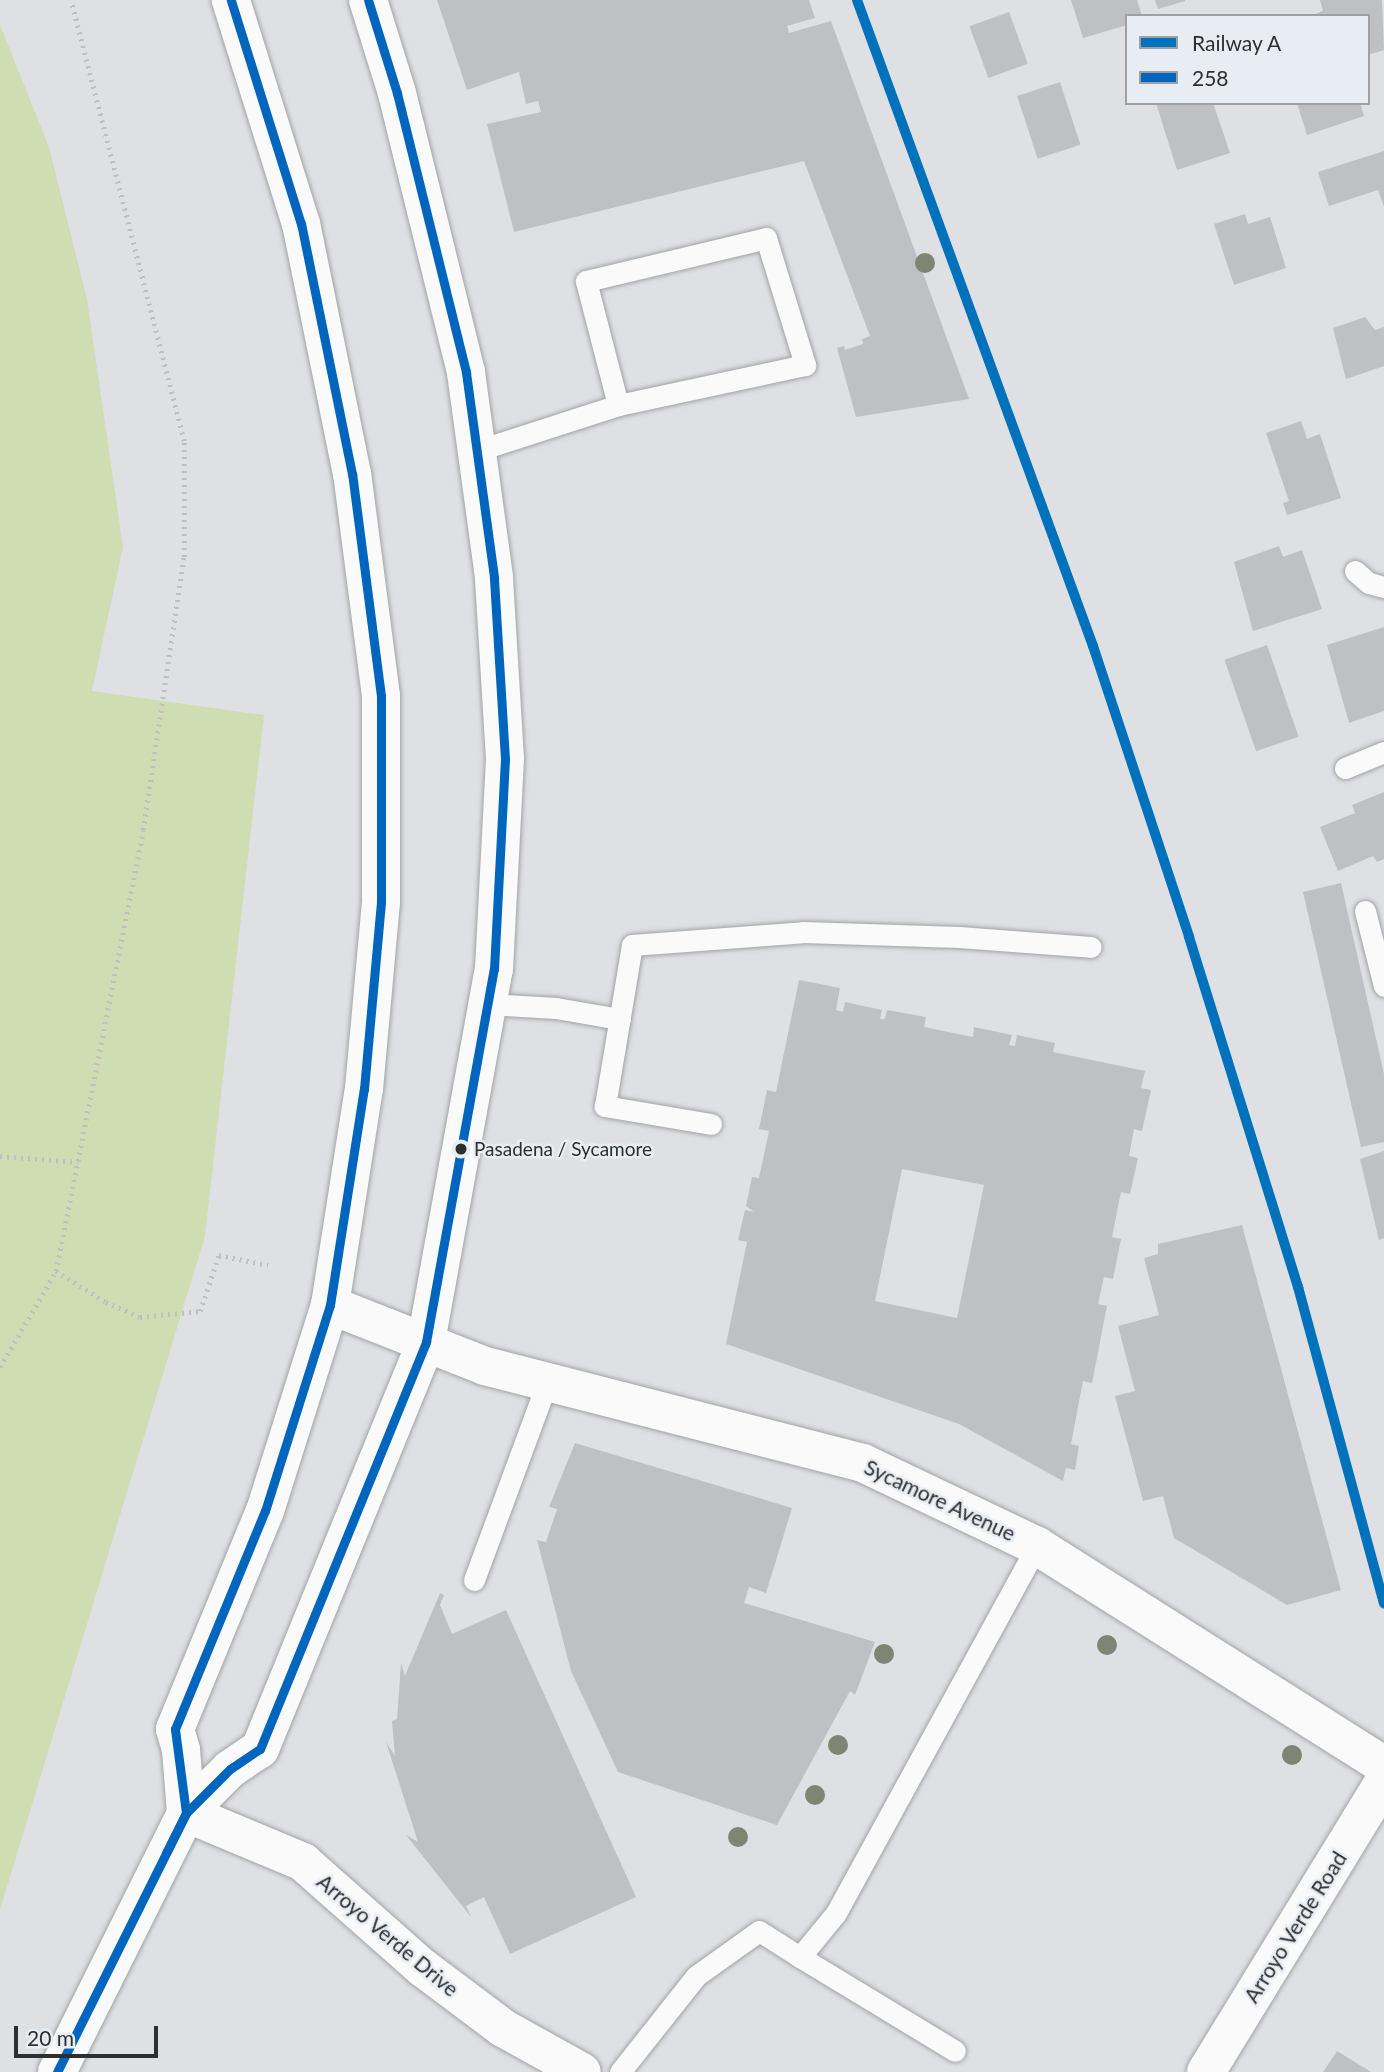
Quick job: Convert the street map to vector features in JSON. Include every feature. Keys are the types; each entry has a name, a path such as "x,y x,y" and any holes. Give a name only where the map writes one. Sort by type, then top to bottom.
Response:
{"main road":[{"path":"186,1813 175,1728 265,1510 330,1305 364,1089 381,902 381,696 352,474 301,224 231,0"},
{"path":"57,2072 186,1813 230,1769 260,1749 426,1342 488,1004 505,759 494,577 463,359 397,93 368,0"},
{"name":"Sycamore Avenue","path":"330,1305 485,1366 863,1463 1037,1546 1384,1765"},
{"name":"Arroyo Verde Road","path":"1206,2072 1384,1782"},
{"name":"Arroyo Verde Drive","path":"186,1813 303,1862 423,1968 503,2028 582,2072"}],"lane":[{"path":"476,451 618,405 805,365 766,238 586,281 618,405"},
{"path":"1355,571 1369,583 1384,587"},
{"path":"1345,768 1384,752"},
{"path":"1364,911 1384,986"},
{"path":"711,1124 605,1106 632,945 803,932 959,937 1090,947"},
{"path":"488,1004 556,1007 620,1020"},
{"path":"474,1580 547,1383"},
{"path":"800,1957 836,1913 1037,1546"},
{"path":"620,2072 696,1976 759,1931 955,2051"}],"path":[{"path":"0,1367 56,1271 143,830 184,557 184,441 71,0"},
{"path":"0,1156 78,1162"},
{"path":"56,1271 106,1302 140,1317 200,1311 219,1255 268,1265"}],"green space":[{"path":"0,25 49,147 87,299 123,547 92,691 264,715 205,1236 0,1910"}],"building":[{"path":"437,0 809,0 815,18 787,26 789,33 831,21 969,399 856,417 837,348 844,346 845,350 863,344 862,339 870,336 804,161 514,232 487,124 541,112 538,101 526,104 519,72 467,90"},
{"path":"1071,0 1137,0 1141,14 1125,14 1125,26 1083,38"},
{"path":"1155,0 1185,0 1185,1 1158,9"},
{"path":"1320,0 1382,0 1384,50 1370,54 1370,14 1315,14 1323,11"},
{"path":"1009,12 1028,64 988,78 970,26"},
{"path":"1060,82 1080,145 1038,159 1017,96"},
{"path":"1157,105 1214,105 1230,153 1177,170"},
{"path":"1298,105 1361,105 1364,116 1307,135"},
{"path":"1384,151 1384,207 1378,190 1329,206 1318,172"},
{"path":"1245,214 1248,224 1270,217 1286,268 1234,285 1214,224"},
{"path":"1365,317 1375,330 1384,327 1384,366 1346,379 1333,328"},
{"path":"1301,421 1307,439 1320,434 1341,498 1287,515 1283,503 1289,501 1266,433"},
{"path":"1279,546 1283,557 1302,550 1322,609 1253,631 1234,562"},
{"path":"1384,627 1384,711 1349,723 1327,645"},
{"path":"1267,645 1299,737 1256,751 1224,660"},
{"path":"1384,792 1384,859 1377,862 1373,856 1338,871 1320,827 1355,813 1352,805"},
{"path":"1341,883 1384,1074 1384,1142 1361,1147 1303,892"},
{"path":"799,980 840,988 836,1010 843,1012 845,1002 882,1010 880,1019 885,1019 887,1010 926,1017 924,1027 973,1037 974,1027 1012,1035 1009,1045 1015,1046 1017,1035 1055,1043 1053,1052 1145,1071 1141,1088 1151,1090 1142,1131 1134,1129 1129,1156 1138,1158 1130,1194 1121,1192 1112,1237 1121,1239 1113,1279 1104,1277 1098,1304 1107,1306 1092,1383 1083,1381 1071,1444 1079,1446 1075,1470 1066,1468 1063,1481 959,1424 726,1344 747,1242 738,1240 745,1210 754,1212 746,1206 752,1177 759,1178 769,1131 759,1129 767,1090 776,1092","holes":["902,1169 984,1185 957,1318 875,1301"]},
{"path":"1384,1151 1384,1238 1379,1240 1360,1159"},
{"path":"1242,1225 1341,1590 1287,1605 1174,1538 1163,1496 1143,1501 1115,1396 1135,1391 1118,1326 1159,1315 1144,1258 1158,1254 1158,1244"},
{"path":"575,1443 792,1508 766,1593 749,1587 744,1603 875,1642 855,1695 850,1691 777,1825 618,1772 571,1671 537,1540 546,1542 557,1509 549,1507"},
{"path":"440,1593 444,1595 440,1605 452,1634 506,1610 636,1897 510,1954 484,1897 466,1906 471,1917 406,1835 418,1842 386,1742 395,1756 392,1721 397,1719 401,1663 405,1676"},
{"path":"1337,2051 1371,2072 1323,2072"}],"rail line":[{"name":"A","path":"857,0 1093,646 1189,937 1298,1287 1384,1604"}],"transit line":[{"name":"258","path":"166,1853 186,1813 175,1729 265,1511 330,1305 364,1089 381,902 381,696 352,474 301,224 231,0"},
{"name":"258","path":"57,2072 186,1813 230,1769 260,1749 426,1342 494,969 505,759 494,577 466,372 397,93 368,0"}],"place":[{"name":"Pasadena / Sycamore","path":"461,1149"}]}
